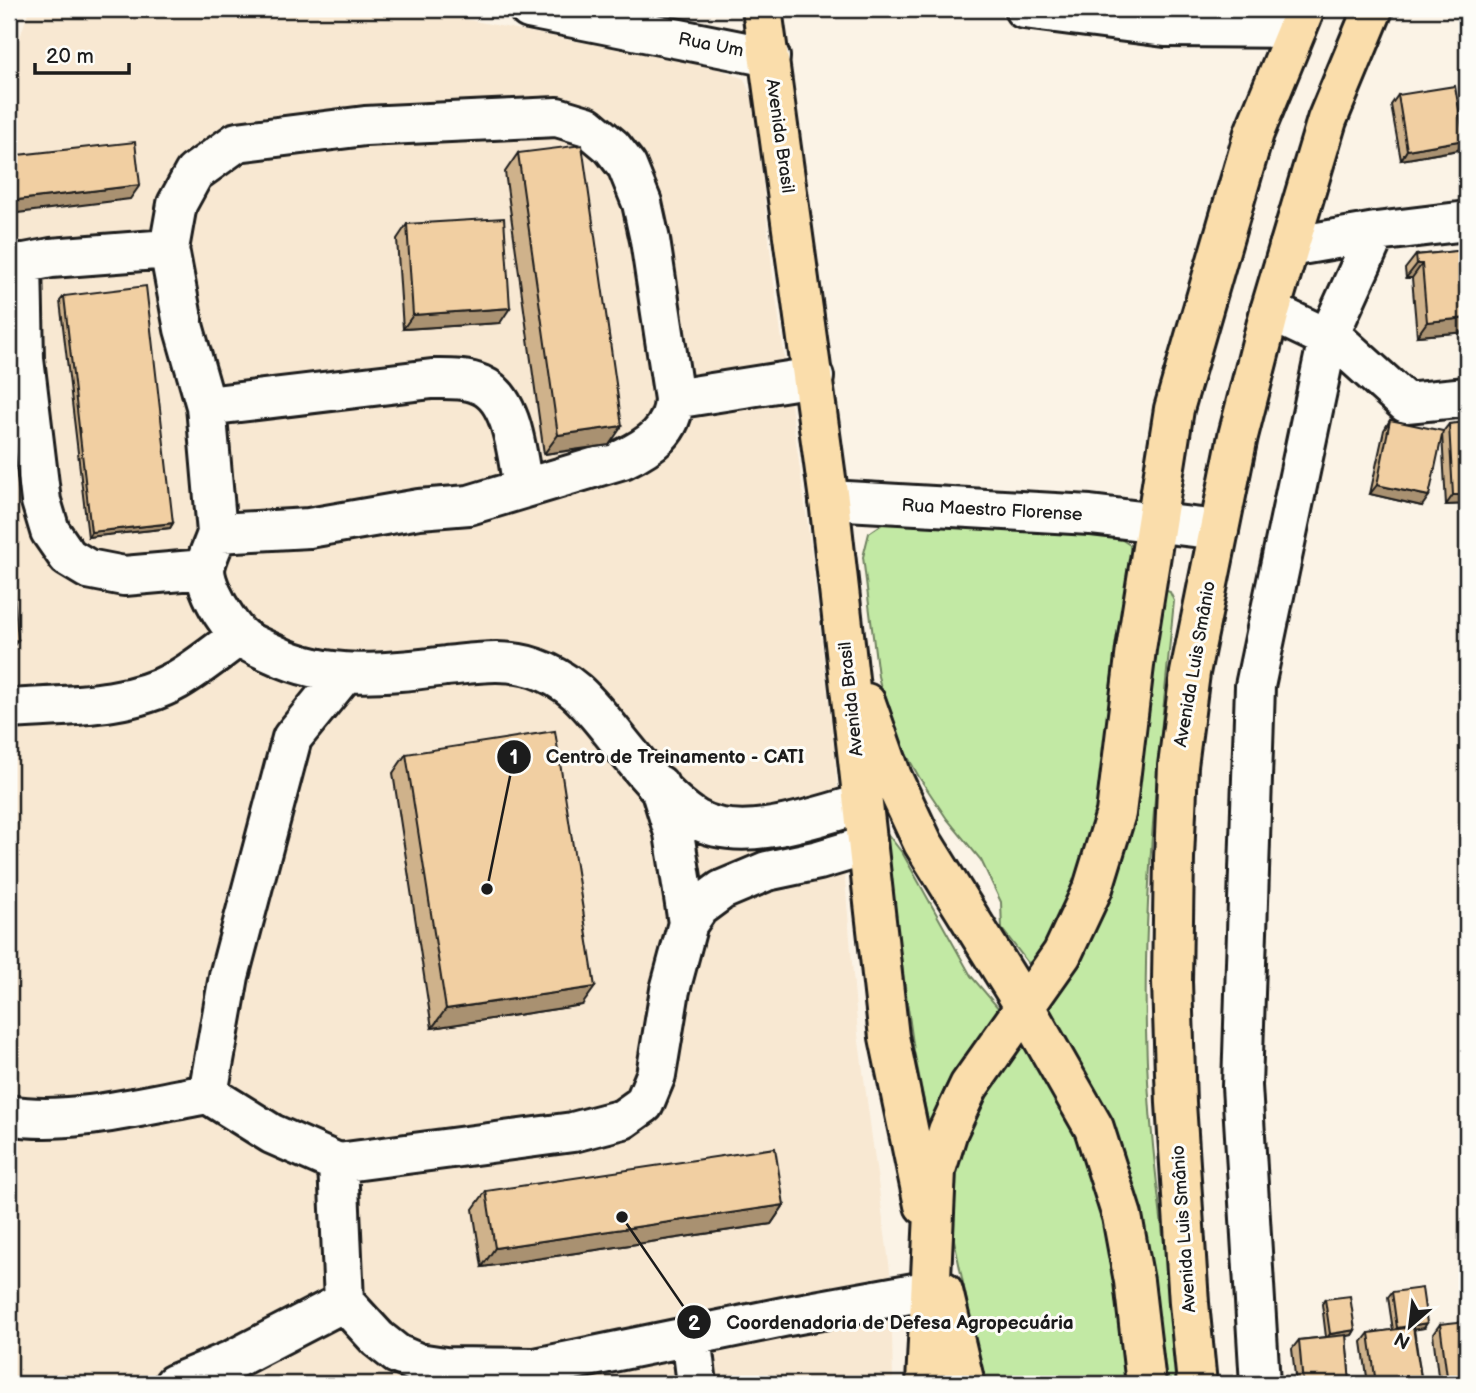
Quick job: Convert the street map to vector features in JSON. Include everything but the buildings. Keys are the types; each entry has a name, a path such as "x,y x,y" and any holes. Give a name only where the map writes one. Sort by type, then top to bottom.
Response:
{"main road":[{"name":"Avenida Brasil","path":"762,9 814,377 889,1037 933,1249 965,1384"},
{"name":"Avenida Luis Smânio","path":"1197,1384 1176,1103 1172,982 1178,766 1190,673 1238,436 1270,311 1327,120 1373,9"},
{"path":"926,1384 936,1170 948,1131 969,1086 1062,954 1093,888 1116,813 1154,521 1174,409 1254,133 1301,18"},
{"path":"845,641 892,777 923,843 1025,1007 1094,1128 1122,1216 1134,1281 1146,1384"}],"street":[{"name":"Rua Um","path":"529,9 769,57"},
{"path":"1024,9 1165,27 1301,18"},
{"path":"169,249 108,252 16,265 41,501 50,531 68,557 88,569 124,576 211,551 309,528 419,509 469,505 623,459 645,449 667,428 674,413 650,240 642,203 627,166 612,147 587,126 557,117 365,126 237,142 194,173 177,204 169,249 184,330 206,406 212,450 211,551 215,604 238,637 285,659 344,674 404,671 493,661 518,663 539,669 574,688 637,762 698,820 739,831 761,829 803,821 862,804"},
{"path":"1289,247 1376,232 1467,221"},
{"path":"1260,1384 1242,1086 1255,686 1328,338 1376,232"},
{"path":"1270,311 1342,345 1406,403 1467,397"},
{"path":"674,399 814,377"},
{"path":"206,406 432,379 461,380 482,385 498,398 510,420 523,488"},
{"name":"Rua Maestro Florense","path":"829,500 1154,521 1219,530"},
{"path":"9,709 92,704 143,694 177,680 238,637"},
{"path":"208,1094 229,976 292,738 344,674"},
{"path":"659,785 674,834 688,923"},
{"path":"9,1115 42,1118 82,1116 208,1094 272,1134 338,1163 573,1132 623,1119 644,1104 656,1075 670,990 688,923 699,907 722,890 767,871 866,846"},
{"path":"338,1163 344,1302 378,1339 397,1354 418,1363 445,1367 535,1368 931,1290"},
{"path":"174,1384 232,1360 344,1302"},
{"path":"691,1336 697,1384"}],"shaded area":[{"path":"29,9 413,9 719,69 744,79 754,103 773,276 811,549 834,748 858,1034 891,1278 893,1384 9,1384 9,73"}],"green space":[{"path":"887,521 1116,536 1130,545 1133,564 1113,666 1098,797 1087,864 1042,958 1028,963 1002,929 1001,902 981,860 947,819 891,727 878,676 863,557 869,533"},
{"path":"1161,589 1170,592 1174,601 1150,869 1146,1030 1155,1163 1180,1384 1162,1384 1121,1155 1048,1006 1113,893 1128,841 1155,602"},
{"path":"883,828 903,854 971,976 1000,1010 967,1052 948,1082 934,1114 930,1131 914,1051"},
{"path":"1024,1032 1067,1107 1109,1210 1131,1384 984,1384 954,1240 952,1181 967,1123"}],"place":[{"name":"Centro de Treinamento - CATI","path":"487,889"},
{"name":"Coordenadoria de Defesa Agropecuária","path":"622,1217"}]}
